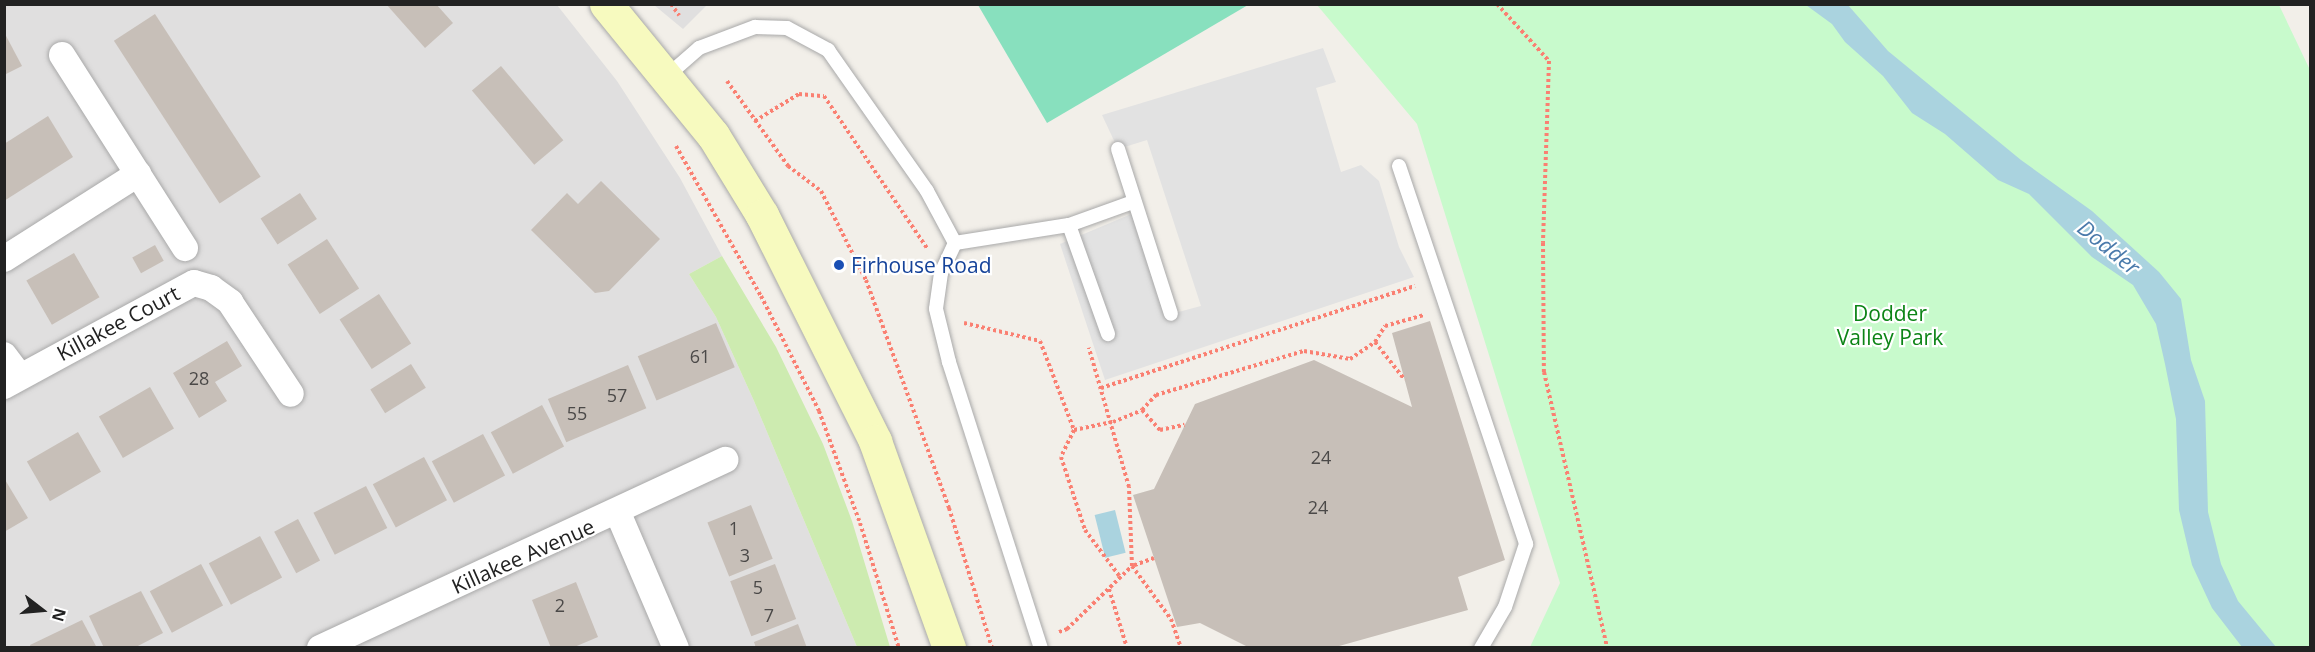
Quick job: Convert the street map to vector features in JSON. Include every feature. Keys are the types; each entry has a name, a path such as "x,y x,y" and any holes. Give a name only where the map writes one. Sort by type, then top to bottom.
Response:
{"main road":[{"path":"606,4 713,135 762,215 875,441 949,648"}],"street":[{"path":"62,55 184,248"},
{"path":"4,259 138,174"},
{"name":"Killakee Court","path":"12,381 195,283 211,288 230,302 291,394"},
{"path":"4,355 12,381"},
{"name":"Killakee Avenue","path":"320,648 618,513 725,460"},
{"path":"618,513 676,648"}],"lane":[{"path":"667,76 699,48 755,27 787,28 828,50 927,190 955,243"},
{"path":"1118,149 1133,202 1171,314"},
{"path":"1399,166 1526,544 1504,607 1481,648"},
{"path":"955,243 1069,225 1133,202"},
{"path":"1069,225 1108,334"},
{"path":"955,243 941,273 936,309 949,362 1041,648"}],"path":[{"path":"671,4 679,15"},
{"path":"1497,4 1549,61 1543,243 1544,372 1607,648"},
{"path":"727,81 788,166 821,191 866,280 899,377 949,508 992,648"},
{"path":"755,121 799,94 824,96 941,273 953,285 963,323 1040,341 1074,429 1061,457 1085,530 1120,577"},
{"path":"675,144 761,296 819,411 860,523 900,648"},
{"path":"1101,388 1423,284"},
{"path":"1074,429 1113,422 1142,410 1156,395 1304,351 1350,359 1375,342 1385,326 1432,313"},
{"path":"1375,342 1405,380"},
{"path":"1088,345 1113,422 1129,487 1132,566 1171,619 1181,648"},
{"path":"1142,410 1160,430 1184,425"},
{"path":"1067,629 1132,566 1154,558"},
{"path":"1108,589 1126,648"}],"shaded area":[{"path":"4,5 557,5 617,81 680,178 722,256 689,274 716,317 754,401 857,647 5,647"},
{"path":"654,5 707,5 683,29"},
{"path":"1323,48 1336,82 1316,88 1341,172 1361,165 1379,181 1399,247 1414,277 1105,380 1060,244 1136,212 1171,314 1201,306 1147,140 1118,149 1102,115"}],"green space":[{"path":"978,5 1248,5 1047,123"},
{"name":"Dodder Valley Park","path":"1317,5 2279,5 2310,70 2310,647 1530,647 1560,583 1417,124"},
{"path":"722,256 776,347 823,444 852,521 890,647 857,647 754,401 716,317 689,274"}],"water":[{"name":"Dodder","path":"1806,5 1848,5 1888,51 2021,160 2092,211 2159,272 2181,299 2191,360 2205,401 2208,512 2221,564 2238,601 2276,647 2242,647 2212,608 2192,565 2179,510 2176,419 2165,364 2156,324 2133,285 2092,257 2029,194 1998,180 1945,134 1912,113 1883,76 1845,42 1832,24"},
{"path":"1115,510 1126,553 1105,558 1095,515"}],"building":[{"path":"386,4 436,4 453,23 425,48"},
{"path":"155,14 261,177 220,203 114,41"},
{"path":"4,32 22,66 4,75"},
{"path":"501,66 563,140 534,165 472,90"},
{"path":"48,116 73,157 4,201 4,144"},
{"path":"601,181 660,239 609,291 595,293 531,230 567,193 578,204"},
{"path":"300,193 317,219 277,245 261,219"},
{"path":"327,239 359,288 320,314 288,265"},
{"path":"155,245 164,261 141,273 132,258"},
{"path":"74,253 100,297 52,325 26,280"},
{"path":"379,294 411,343 372,369 340,320"},
{"path":"1430,321 1505,560 1458,577 1468,610 1332,648 1250,648 1200,623 1177,627 1133,495 1154,489 1195,404 1314,360 1412,407 1392,333"},
{"path":"716,323 735,367 657,400 638,356"},
{"path":"227,341 242,366 215,382 227,401 199,418 173,373"},
{"path":"411,364 426,388 385,413 370,389"},
{"path":"628,365 646,408 566,442 548,399"},
{"path":"150,387 174,429 123,458 99,416"},
{"path":"542,405 564,446 513,474 491,432"},
{"path":"78,432 101,472 50,501 27,462"},
{"path":"483,434 505,475 454,503 432,461"},
{"path":"424,457 447,500 396,527 373,484"},
{"path":"4,478 28,518 4,532"},
{"path":"366,486 387,528 335,555 313,513"},
{"path":"751,505 773,559 729,576 707,523"},
{"path":"298,519 320,560 296,573 274,532"},
{"path":"260,536 282,577 231,605 209,563"},
{"path":"201,564 223,605 172,633 150,591"},
{"path":"775,564 796,619 751,636 730,581"},
{"path":"576,582 598,637 572,648 551,648 532,600"},
{"path":"141,591 163,633 134,648 104,648 89,616"},
{"path":"82,620 97,648 31,648 30,645"},
{"path":"798,624 807,648 756,648 754,642"}],"place":[{"name":"Firhouse Road","path":"839,265"}]}
